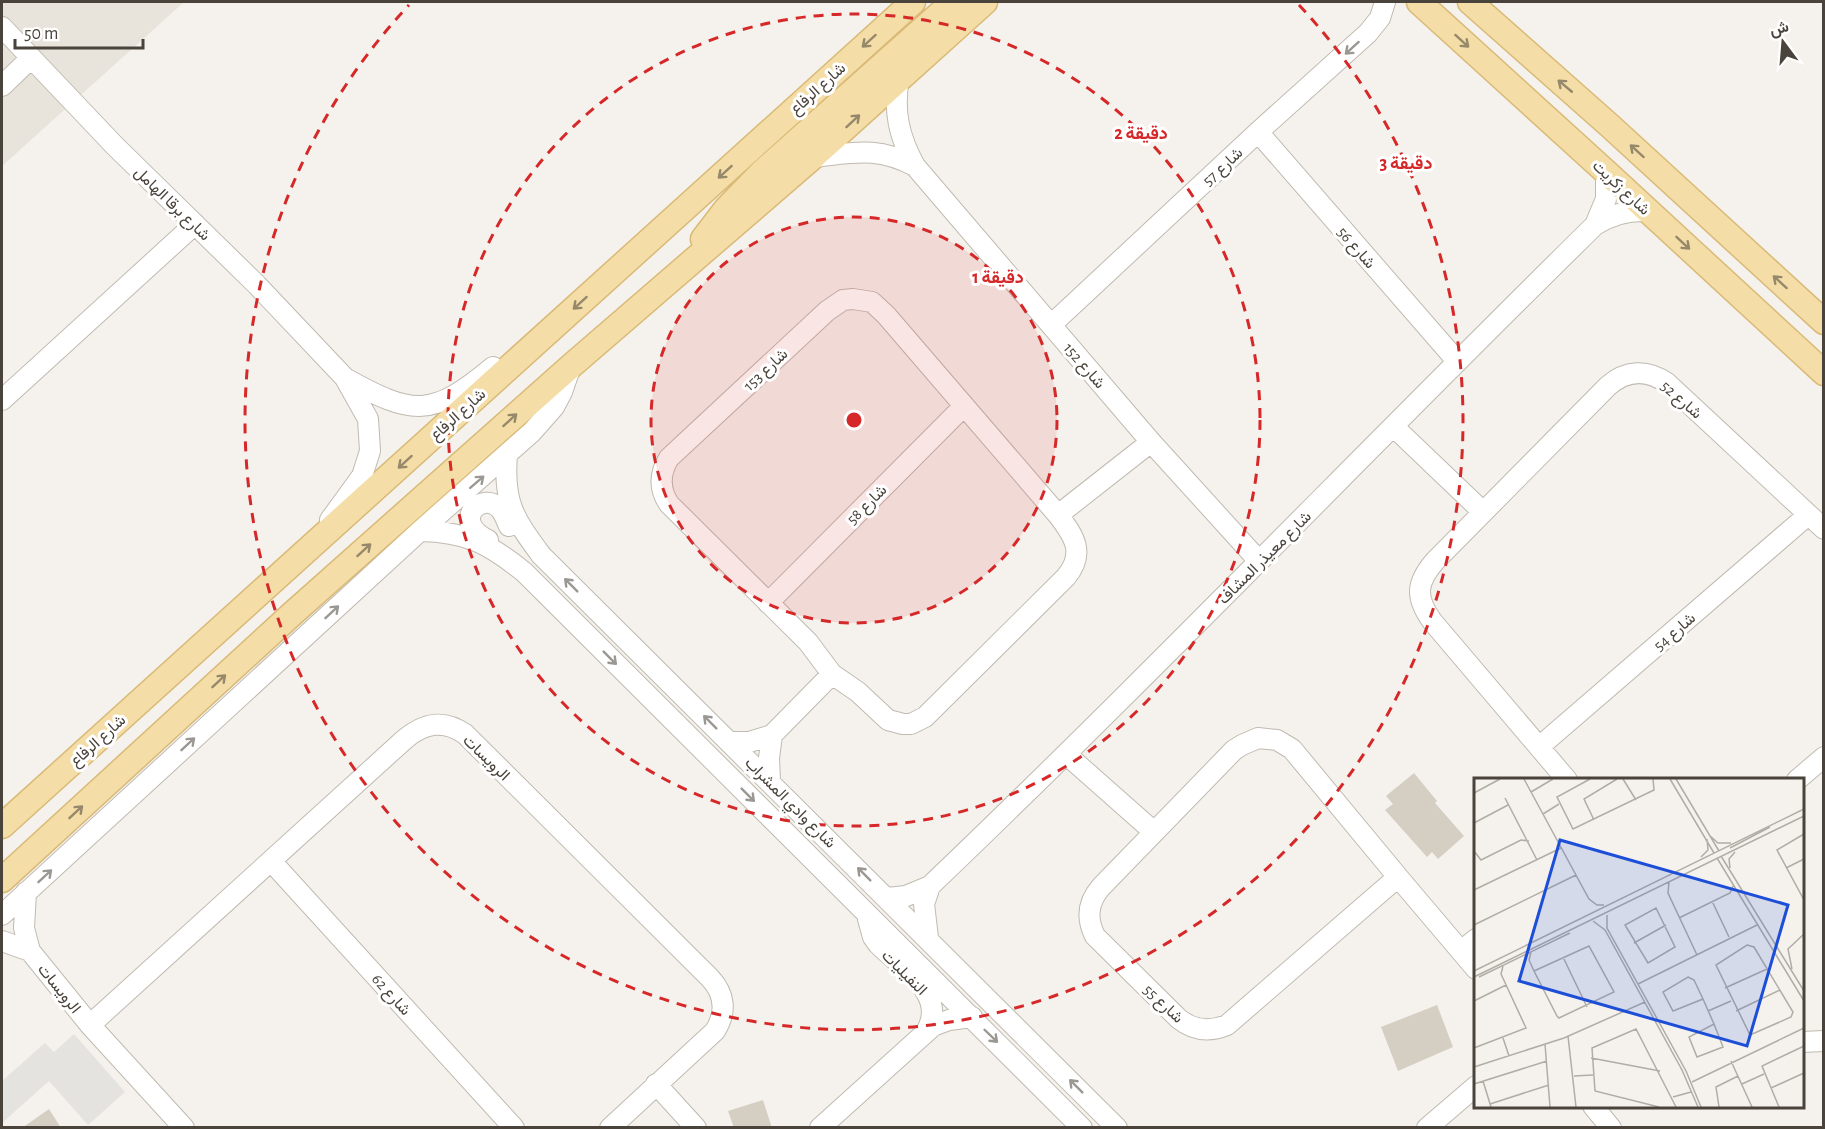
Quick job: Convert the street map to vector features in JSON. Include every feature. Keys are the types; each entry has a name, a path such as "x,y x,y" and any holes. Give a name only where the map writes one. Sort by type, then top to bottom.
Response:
{"main road":[{"name":"شارع الرفاع","path":"2,826 913,2"},
{"path":"680,273 715,223 750,184 953,2"},
{"path":"2,880 292,614 571,366 813,157 985,2"},
{"name":"شارع زكريت","path":"1419,2 1824,373"},
{"path":"1470,2 1609,125 1824,322"}],"street":[{"name":"شارع 57","path":"1051,325 1375,26 1385,2"},
{"name":"شارع برقا الهامل","path":"2,27 115,146 257,285 345,378 368,420 370,451 362,476 313,545"},
{"path":"2,86 31,58"},
{"name":"شارع 152","path":"899,78 897,119 904,145 915,166 1151,442 1259,561"},
{"name":"شارع 56","path":"1258,132 1456,361"},
{"name":"شارع 152","path":"813,157 878,152 899,158 915,166"},
{"name":"شارع معيذر المشاف","path":"1595,225 1606,200 1606,172"},
{"name":"شارع معيذر المشاف","path":"887,898 906,896 930,886 1067,755 1394,428 1456,361 1595,225 1615,214 1637,210 1648,211"},
{"path":"2,400 195,224"},
{"name":"شارع 153","path":"862,299 879,308 1058,515 1076,544 1076,558 1070,572 925,717 903,724 888,720 858,692 832,674 808,642 669,504 661,481 664,465 669,458 827,310 843,300 862,299"},
{"name":"شارع برقا الهامل","path":"345,378 397,404 415,407 438,403 460,394 512,352 552,329"},
{"path":"2,915 420,531 532,432 554,407 571,366"},
{"name":"شارع 52","path":"1565,778 1432,621 1420,599 1421,583 1429,568 1608,386 1628,374 1645,373 1667,382 1824,529"},
{"name":"شارع 58","path":"768,603 964,406"},
{"path":"1394,428 1483,512"},
{"path":"1058,515 1151,442"},
{"name":"شارع وادي المشراب","path":"507,455 506,480 509,502 518,523 541,555 1117,1128"},
{"path":"524,572 507,553 475,532 470,516 476,506 488,502 500,507 518,538 541,555"},
{"name":"شارع 54","path":"1539,747 1808,515"},
{"name":"شارع وادي المشراب","path":"420,531 465,536 489,548 524,572 1082,1128"},
{"path":"731,742 749,742 772,735 832,674"},
{"name":"الرويسات","path":"90,1025 412,733 430,725 439,724 458,728 465,734 693,961 720,991 723,999 722,1016 715,1031 610,1128"},
{"path":"770,781 769,750 772,735"},
{"name":"شارع 55","path":"1398,877 1234,1019 1219,1028 1202,1030 1179,1019 1095,936 1089,919 1091,901 1095,893 1154,832 1242,744 1258,738 1268,738 1292,749 1398,877 1468,945 1474,963"},
{"path":"1067,755 1154,832"},
{"path":"1799,778 1824,757"},
{"name":"شارع 62","path":"271,861 514,1128"},
{"path":"928,938 924,904 930,886"},
{"name":"الرويسات","path":"26,892 23,916 30,951 90,1025 184,1128"},
{"name":"النفيليات","path":"867,914 873,937 878,944 922,986 931,999 933,1013 926,1032"},
{"name":"الرويسات","path":"2,941 30,951"},
{"path":"820,1128 926,1032 941,1022 972,1017"},
{"path":"1804,1042 1824,1041"},
{"path":"656,1084 696,1128"},
{"path":"1427,1128 1474,1088"},
{"path":"1594,1108 1611,1128"}],"shaded area":[{"path":"2,2 184,2 2,166"},
{"path":"74,1034 125,1092 88,1125 49,1081 2,1123 2,1081 45,1043 54,1052"}],"building":[{"path":"1414,773 1437,801 1435,803 1464,836 1438,859 1432,852 1427,857 1385,810 1393,804 1386,796"},
{"path":"1437,1005 1453,1047 1398,1071 1381,1027"},
{"path":"763,1100 772,1128 734,1128 728,1111"},
{"path":"49,1109 61,1128 22,1128"}]}
